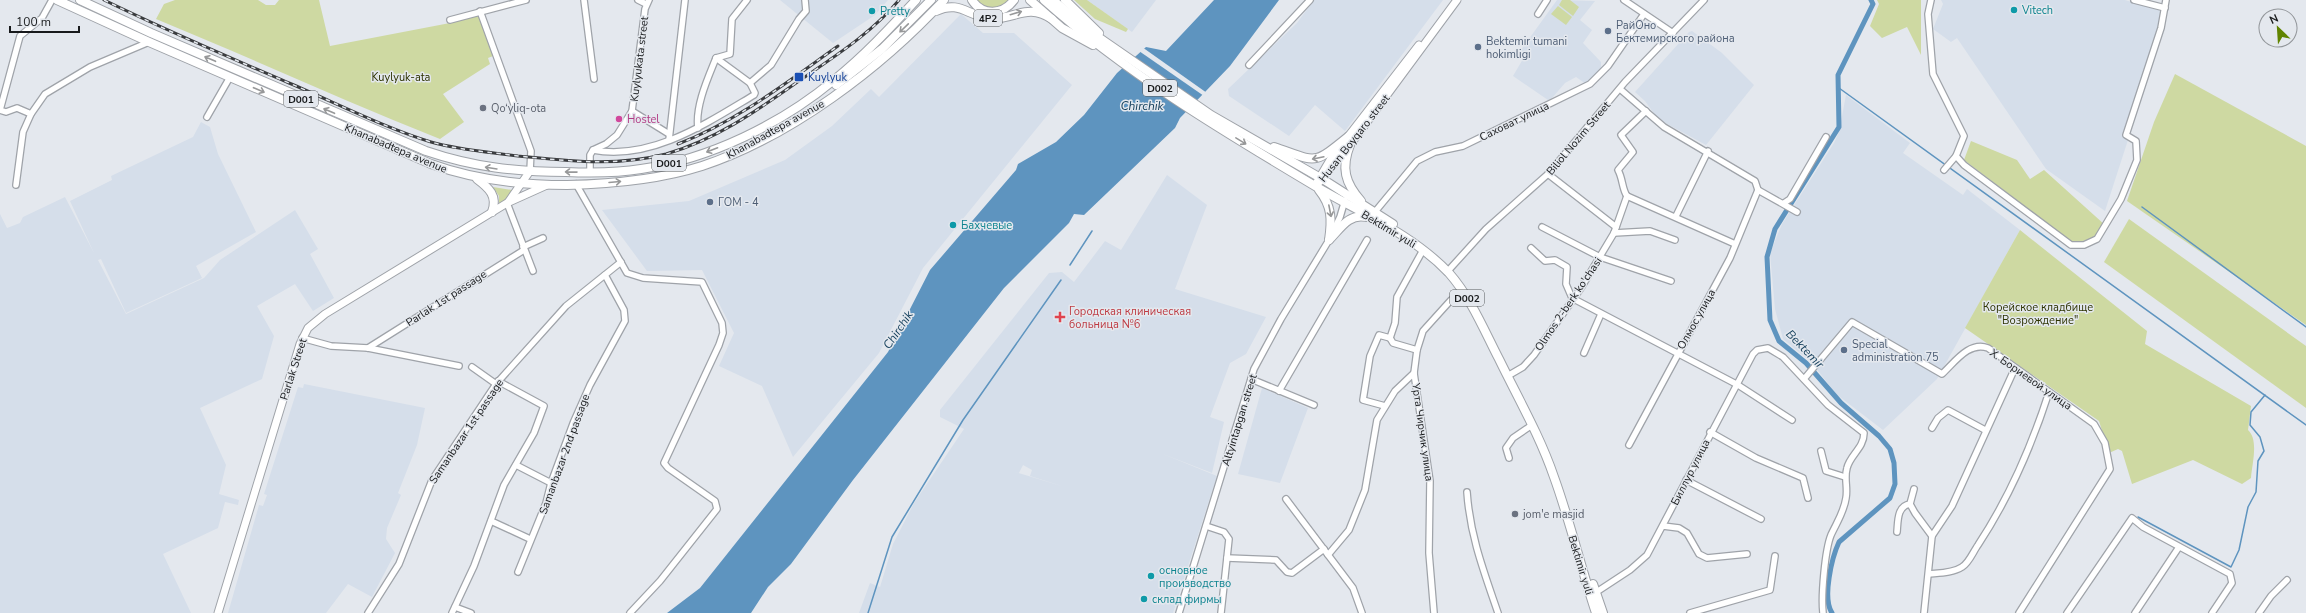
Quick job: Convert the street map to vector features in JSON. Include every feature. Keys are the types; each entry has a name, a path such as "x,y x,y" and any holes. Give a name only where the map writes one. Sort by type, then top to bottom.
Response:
{"highway":[{"name":"Khanabadtepa avenue","path":"57,0 149,42 431,164 474,178 520,183 548,184 631,181 674,174 702,166 741,150 836,95 891,52 944,0"},
{"name":"Khanabadtepa avenue","path":"80,0 233,69 426,151 481,166 530,172 590,172 643,169 684,160 733,141 797,107 833,81 852,65 916,0"},
{"path":"797,107 838,84 862,66 892,40 931,0"},
{"path":"972,0 982,9 991,12 1004,10 1014,0"},
{"path":"1030,0 1052,19"},
{"name":"D002","path":"1044,0 1084,27 1115,52"},
{"name":"D002","path":"1053,0 1065,14"},
{"path":"1065,0 1115,52"},
{"name":"4P2","path":"927,18 938,10 954,6 988,18 1031,11 1052,19 1075,36 1115,52"},
{"name":"Bektimir yuli","path":"1115,52 1209,118 1316,186 1367,208 1374,216 1400,233 1449,270 1489,338 1532,425 1554,477 1596,613"},
{"path":"230,77 233,69"},
{"name":"Bektimir yuli","path":"1209,118 1255,141 1321,178 1345,199 1410,235 1449,270 1473,300 1548,449 1595,593 1603,613"},
{"path":"1255,141 1314,159 1324,156 1349,136"},
{"path":"1350,145 1344,164 1346,177 1354,193 1367,208"},
{"path":"474,178 492,194 494,201 492,212"},
{"path":"1316,186 1325,198 1330,209 1332,221 1329,240"},
{"path":"1329,240 1352,217 1374,216"}],"main road":[{"name":"Husan Boyqaro street","path":"1316,186 1349,136 1422,41 1451,0"},
{"name":"Husan Boyqaro street","path":"1321,178 1350,145 1457,0"},
{"name":"Parlak Street","path":"507,203 520,183 530,172"},
{"name":"Parlak Street","path":"218,613 302,338 308,328 321,317 507,203 548,184"}],"street":[{"path":"31,114 17,108 6,112 0,110 20,36 42,18 52,0"},
{"path":"450,20 526,0"},
{"path":"584,0 594,79"},
{"path":"638,0 648,2"},
{"path":"669,140 685,0"},
{"path":"716,58 730,54 732,19 747,0"},
{"path":"750,83 771,65 799,19 806,11 805,0"},
{"path":"1249,65 1310,0"},
{"path":"1538,14 1546,0"},
{"path":"1624,0 1673,33"},
{"name":"Biliol Nozim Street","path":"1449,270 1486,229 1548,174 1620,89 1704,0"},
{"path":"1931,0 1928,14 1933,74 1964,136 1954,158 1944,170"},
{"path":"2134,0 2164,8"},
{"path":"1954,158 2071,245 2084,245 2096,239 2121,199 2137,160 2136,141 2126,135 2161,28 2166,0"},
{"name":"Kuylyukata street","path":"593,150 606,144 617,135 632,110 648,2"},
{"path":"480,11 531,151 530,172"},
{"name":"Саховат улица","path":"1374,216 1417,161 1435,152 1463,146 1590,84 1608,66 1644,14"},
{"path":"16,185 23,132 31,114 45,94 90,67 149,42"},
{"path":"590,172 590,155 593,150 608,153 631,150 669,140 698,128 756,93 750,83 716,58"},
{"path":"698,128 698,113 716,58"},
{"path":"207,117 230,77"},
{"path":"1620,89 1664,127 1708,151 1755,181 1758,190 1786,204 1797,212"},
{"path":"632,110 669,134"},
{"path":"1646,111 1621,135 1633,152 1618,170 1624,182 1624,191 1627,196 1676,216 1735,244"},
{"path":"1786,204 1826,137"},
{"path":"1676,216 1708,151"},
{"path":"1548,174 1615,230 1650,231 1675,240"},
{"path":"576,184 626,273 635,276 696,280 704,283 723,325 722,336 714,357 664,463 668,468 714,501 717,509 660,581 630,613"},
{"name":"Олмос улица","path":"1629,445 1730,258 1758,190"},
{"name":"Olmos 2-berk ko'chasi","path":"1511,374 1523,367 1534,354 1572,298 1581,288 1615,230 1627,196"},
{"name":"Altyintapgan street","path":"1179,613 1251,379 1261,356 1281,319 1329,240 1340,217 1345,199"},
{"path":"507,203 523,248 534,271"},
{"path":"1542,227 1600,256 1671,281"},
{"name":"Parlak 1st passage","path":"368,348 523,248 543,238"},
{"path":"1279,391 1366,240"},
{"path":"1531,248 1544,261 1555,260 1567,267 1566,284 1572,298 1738,385 1792,420"},
{"path":"1390,338 1395,323 1397,297 1423,250"},
{"name":"Samanbazar 1st passage","path":"368,613 402,558 432,480 497,382 566,306 621,262"},
{"name":"Samanbazar 2nd passage","path":"518,572 546,503 551,483 590,385 625,321 624,310 605,275"},
{"name":"Урта Чирчик улица","path":"1434,613 1429,553 1430,481 1414,373 1417,350 1423,331 1451,300 1463,292"},
{"path":"1584,353 1601,314"},
{"name":"Х. Бориевой улица","path":"1804,379 1815,368 1852,322 1942,374 1969,349 1982,346 2049,392 2097,428 2109,456 2110,469 2019,613"},
{"path":"1385,406 1363,400 1370,356 1379,336 1390,338 1393,343 1417,350"},
{"path":"302,338 330,346 368,348 459,366"},
{"name":"Биллур улица","path":"1595,593 1638,564 1652,547 1710,432 1757,350 1768,348 1774,350 1804,379"},
{"path":"452,613 491,521 504,485 534,433 544,406 497,382 472,367"},
{"path":"1924,613 1932,536 1952,506 1985,430 2015,368"},
{"path":"1328,555 1349,530 1362,496 1374,431 1385,406 1395,391 1414,373"},
{"path":"1251,379 1314,406"},
{"path":"1804,379 1828,405 1864,433 1862,443 1847,466 1845,477 1846,502 1843,512 1830,536 1821,597 1823,613"},
{"path":"1929,574 1962,567 1986,532 2036,434 2049,392"},
{"path":"1932,428 1938,418 1948,410 1985,430"},
{"path":"1509,458 1506,448 1508,443 1532,425"},
{"path":"1710,432 1756,458 1803,478 1808,498"},
{"path":"1821,451 1826,471 1845,477"},
{"path":"516,465 551,483"},
{"path":"1686,480 1761,519"},
{"path":"1914,489 1910,504 1932,536"},
{"path":"1467,492 1469,521 1475,547 1498,613 1493,613"},
{"path":"1286,499 1322,544 1328,555 1353,588 1362,613"},
{"path":"1897,532 1901,509 1905,505 1910,504"},
{"path":"2067,613 2132,518 2143,527 2211,563 2232,577 2232,583 2212,613"},
{"path":"491,521 530,540"},
{"path":"1206,526 1228,535 1229,543 1221,613"},
{"path":"1663,526 1680,528 1689,536 1699,554 1707,558 1747,554"},
{"path":"2135,613 2179,547"},
{"path":"1227,558 1276,560 1287,572 1292,573 1324,549"},
{"path":"1690,613 1770,590 1775,556"},
{"path":"2259,613 2271,596 2287,580"},
{"path":"455,607 471,613"}],"shaded area":[{"path":"780,0 888,0 875,15 833,43"},
{"path":"1087,0 1156,0 1132,32"},
{"path":"1314,0 1443,0 1345,131 1315,105 1289,136 1229,96 1228,89 1297,23"},
{"path":"1557,0 1595,1 1580,20 1592,30 1583,43 1601,62 1601,68 1586,84 1576,77 1565,83 1552,98 1548,100 1513,76 1523,59 1518,54"},
{"path":"1941,0 2125,0 2165,12 2161,38 2105,211 2046,169 1957,38 1951,42 1933,29 1943,4"},
{"path":"961,14 983,33 1014,33 1072,85 923,268 879,353 793,457 762,386 719,366 734,333 702,270 647,271 602,210 689,201 785,160 832,126 871,89 879,97"},
{"path":"1692,31 1722,53 1754,85 1706,145 1658,119 1645,101 1635,92 1689,32"},
{"path":"1846,95 1910,143 1903,153 1963,195 1967,189 2020,230 1937,379 1883,430 1836,394 1812,363 1783,339 1775,309 1770,253 1782,224 1834,143 1839,132"},
{"path":"201,122 210,127 218,154 256,232 196,266 202,278 126,313 101,259 98,260 126,314 204,278 220,260 295,210 318,249 310,254 334,298 313,311 295,284 257,306 274,336 262,379 200,408 226,465 219,494 239,500 238,505 225,502 218,528 163,554 191,613 0,613 0,214 7,228 20,223 23,217 65,197 94,253 70,201 112,180 111,176 193,137"},
{"path":"1167,175 1207,205 1175,289 1266,317 1246,354 1230,363 1210,417 1224,422 1212,473 1163,454 1217,476 1173,613 859,613 870,583 880,587 893,544 914,503 964,429 940,417 940,410 1049,273 1062,272 1074,282 1105,241 1121,250","holes":["1023,465 1032,470 1030,476 1065,487 1015,472 1019,473"]},
{"path":"304,384 425,408 417,445 398,493 401,495 387,528 386,539 395,553 372,597 348,584 326,613 228,613 259,505 263,506 267,495 264,494 298,387 303,388"},
{"path":"1262,388 1308,408 1280,483 1238,474"}],"green space":[{"name":"Kuylyuk-ata","path":"175,0 258,0 266,5 275,5 279,0 319,0 330,46 450,23 478,14 493,56 488,58 490,64 443,94 464,122 440,139 368,110 156,19 164,4"},
{"path":"977,0 1009,0 993,8 981,4"},
{"path":"1074,0 1087,0 1128,29 1126,32 1095,19"},
{"path":"1562,0 1570,0 1579,7 1573,16 1559,5"},
{"path":"1877,0 1921,0 1921,55 1907,27 1882,38 1870,26 1879,4"},
{"path":"1558,6 1572,17 1566,25 1551,14"},
{"path":"2175,74 2306,146 2306,325 2127,201 2154,122"},
{"path":"1971,141 2017,160 2030,179 2044,170 2105,225 2092,239 2073,243 1964,160"},
{"path":"493,187 512,190 511,196 499,204 499,196"},
{"path":"2129,219 2306,346 2306,408 2104,262"},
{"name":"Корейское кладбище \"Возрождение\"","path":"2020,230 2147,331 2145,344 2251,406 2248,430 2251,434 2254,446 2251,478 2242,484 2193,460 2132,484 2122,451 2118,449 2109,453 2099,421 1965,328"}],"water":[{"name":"Chirchik","path":"1214,0 1279,0 1230,66 1180,118 1175,128 1084,215 1074,214 1069,223 1004,288 853,480 791,564 768,587 751,613 667,613 700,588 888,352 930,270 1016,170 1018,164 1056,142 1084,115 1117,73 1146,47 1166,51"}],"pier":[{"path":"1142,47 1207,93 1204,96 1139,51"}],"waterway":[{"name":"Bektemir","path":"1832,613 1829,606 1828,588 1831,567 1836,549 1839,542 1890,498 1895,484 1894,463 1890,449 1879,436 1841,403 1806,363 1779,341 1770,320 1767,257 1775,229 1839,127 1838,75 1873,4 1871,0"},
{"path":"1839,88 2306,425"},
{"path":"2142,207 2306,327"},
{"path":"1070,265 1092,231"},
{"path":"868,613 892,537 963,420 1061,280"},
{"path":"2138,517 2231,567 2239,550 2248,507 2256,492 2258,461 2264,451 2260,437 2250,425 2251,412 2265,395"}],"railway":[{"path":"104,0 196,43 378,122 431,142 452,147 518,156 592,162 629,160 666,154 718,133 750,115 837,55 864,35 899,0"},
{"path":"678,144 741,113 838,46"}],"place":[{"name":"Vitech","path":"2014,10"},
{"name":"Pretty","path":"872,11"},
{"name":"РайОно Бектемирского района","path":"1608,31"},
{"name":"Bektemir tumani hokimligi","path":"1478,47"},
{"name":"Kuylyuk","path":"799,77"},
{"name":"Qo‘yliq-ota","path":"483,108"},
{"name":"Hostel","path":"619,119"},
{"name":"ГОМ - 4","path":"710,202"},
{"name":"Бахчевые","path":"953,225"},
{"name":"Городская клиническая больница №6","path":"1060,317"},
{"name":"Special administration 75","path":"1844,350"},
{"name":"jom'e masjid","path":"1515,514"},
{"name":"основное производство","path":"1151,576"},
{"name":"склад фирмы","path":"1144,599"}]}
